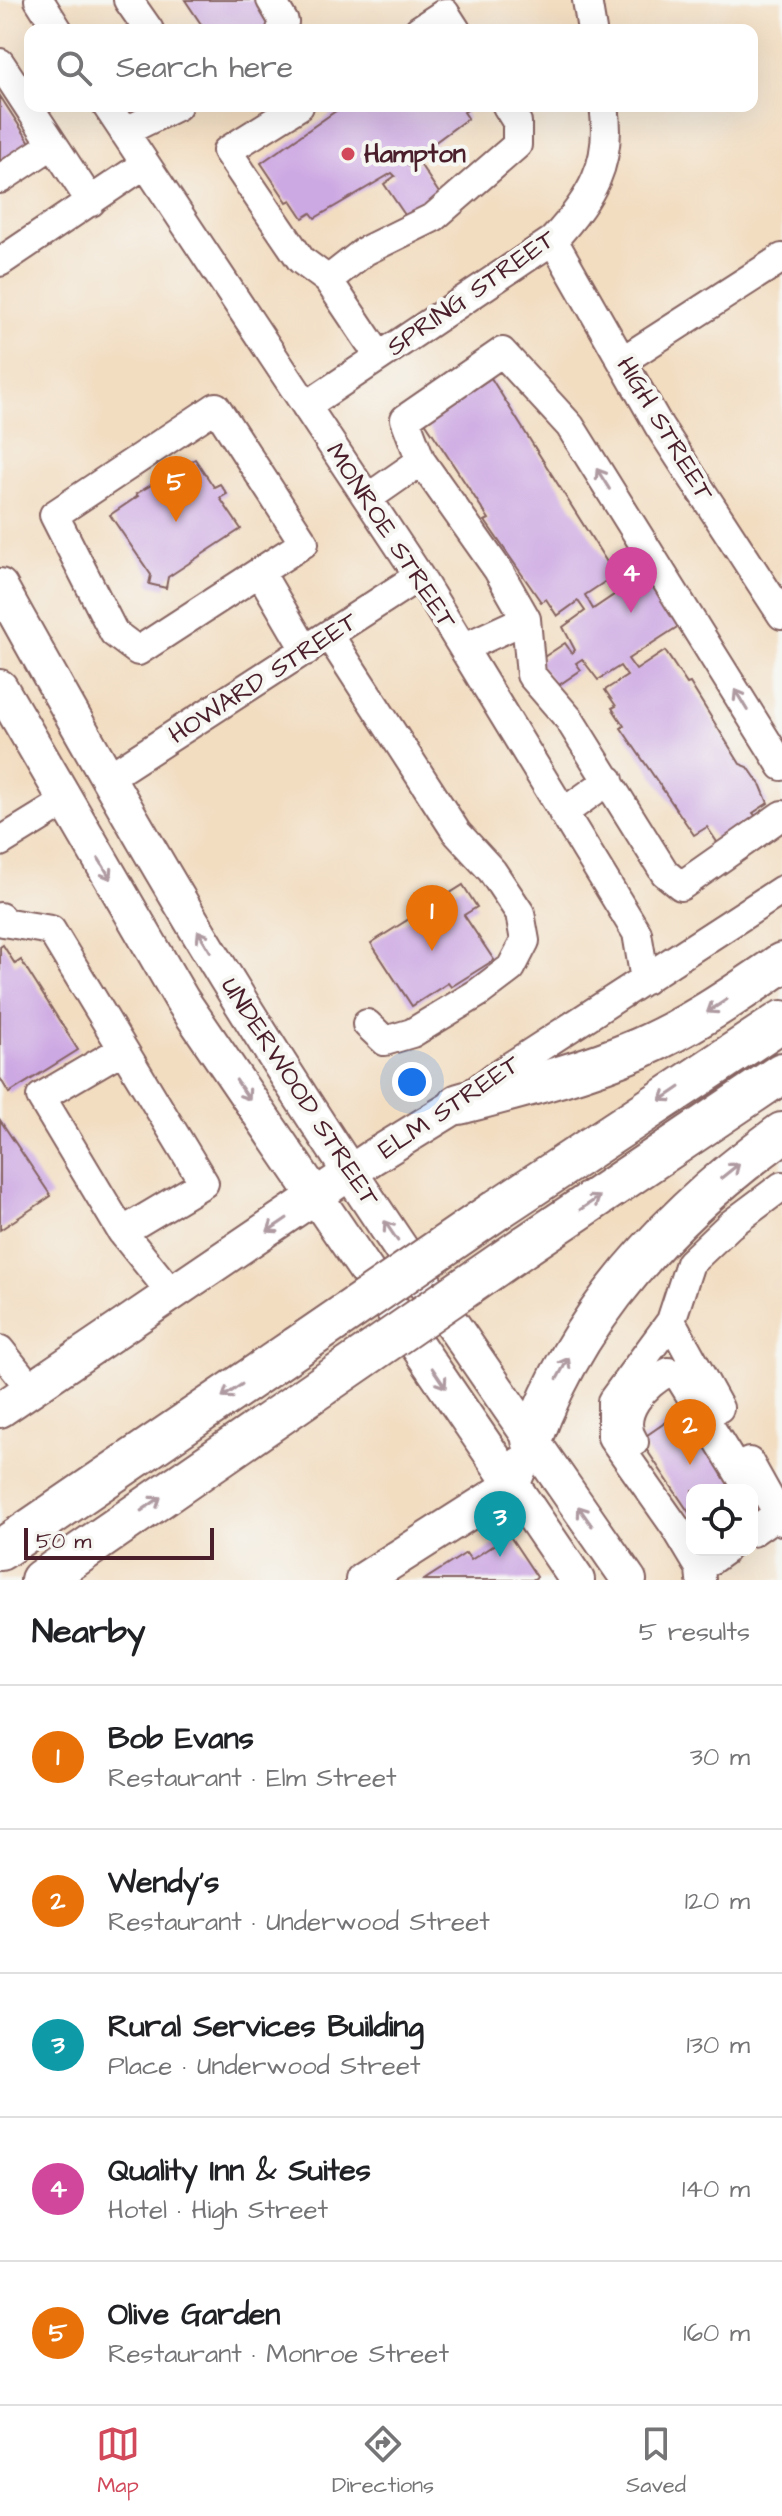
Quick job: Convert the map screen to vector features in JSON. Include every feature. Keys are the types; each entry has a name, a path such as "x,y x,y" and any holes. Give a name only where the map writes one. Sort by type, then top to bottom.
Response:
{"highway":[{"path":"459,1104 578,1071 643,1047 707,1013 782,963"},
{"path":"0,1550 498,1209 782,1021"},
{"path":"41,1580 782,1073"},
{"path":"532,1440 567,1360 647,1250 727,1173 782,1133"}],"main road":[{"name":"UNDERWOOD STREET","path":"0,586 106,779 227,980 351,1172 629,1580"},
{"name":"UNDERWOOD STREET","path":"0,687 182,1000 577,1580"},
{"name":"ELM STREET","path":"0,1410 316,1199 351,1172 459,1104"},
{"path":"363,1580 512,1485 532,1440"}],"street":[{"path":"39,0 54,24"},
{"path":"128,0 145,24"},
{"path":"271,0 283,24"},
{"path":"292,0 298,24"},
{"path":"587,0 591,24"},
{"path":"428,24 445,13 452,24"},
{"path":"0,63 24,100"},
{"path":"32,112 91,202"},
{"name":"MONROE STREET","path":"111,112 419,576 637,933 645,980"},
{"path":"124,132 165,112"},
{"path":"289,112 227,151 301,260 328,280 379,356"},
{"path":"328,280 365,251 434,217 517,145 517,122 511,112"},
{"name":"SPRING STREET","path":"306,406 553,240 576,215 599,175 608,135 605,112"},
{"path":"0,179 53,144"},
{"path":"0,262 145,164"},
{"name":"HIGH STREET","path":"553,240 659,426 782,615"},
{"path":"622,361 782,258"},
{"path":"782,766 570,426 502,352 405,419 421,461 498,570 526,619 531,675 569,719 665,873 681,886 782,815"},
{"path":"216,407 304,543 261,574 138,651 114,633 54,515 216,407"},
{"path":"368,498 421,461"},
{"path":"261,574 317,643 457,833 492,871 520,913 525,941 511,968 412,1033 385,1041 367,1024"},
{"name":"HOWARD STREET","path":"106,779 419,576"},
{"path":"463,648 526,619"},
{"path":"563,813 609,780"},
{"path":"0,842 65,802"},
{"name":"ELM STREET","path":"459,1104 494,1077 782,890"},
{"path":"1,921 51,930 204,1183 122,1232"},
{"path":"123,1049 41,1097 122,1232 173,1295"},
{"path":"719,1556 700,1574 676,1528 612,1437 612,1401 671,1321 690,1263 730,1225 782,1186"},
{"path":"671,1321 770,1522"},
{"path":"0,1350 31,1389"},
{"path":"676,1528 666,1487 628,1434 627,1415 656,1378 669,1372 678,1375 745,1484"},
{"path":"758,1504 770,1522"}],"building":[{"path":"185,0 267,0 280,19 272,24 201,24"},
{"path":"0,96 31,144 0,164"},
{"name":"Hampton","path":"334,112 464,112 468,118 407,163 410,167 418,161 443,199 409,221 384,184 395,176 392,173 315,218 311,213 303,218 291,200 287,202 261,163"},
{"path":"491,378 615,575 585,595 593,609 651,570 685,622 628,659 636,670 665,651 687,684 690,683 740,764 748,767 761,786 768,803 753,813 758,819 719,845 707,827 694,835 621,728 624,726 612,708 616,706 605,690 627,676 620,666 598,680 582,659 576,663 581,670 556,687 538,661 565,643 572,653 575,650 563,627 585,611 578,601 557,616 546,599 541,602 485,521 489,519 425,422"},
{"path":"195,459 214,487 220,484 227,494 220,498 241,529 168,577 166,588 149,584 151,575 110,515 138,496 136,494"},
{"path":"463,885 477,907 464,915 494,960 451,987 448,983 412,1006 371,943"},
{"path":"3,945 15,964 21,960 78,1050 9,1093 0,1078 0,947"},
{"path":"0,1120 51,1196 0,1230"},
{"path":"685,1409 736,1484 686,1484 686,1508 640,1440"},
{"path":"509,1535 537,1577 532,1580 424,1580 466,1553 471,1560"}],"place":[{"name":"Hampton","path":"348,154"},
{"name":"Olive Garden","path":"176,522"},
{"name":"Quality Inn & Suites","path":"631,613"},
{"name":"Bob Evans","path":"432,951"},
{"name":"Wendy's","path":"690,1465"},
{"name":"Rural Services Building","path":"500,1557"}]}
